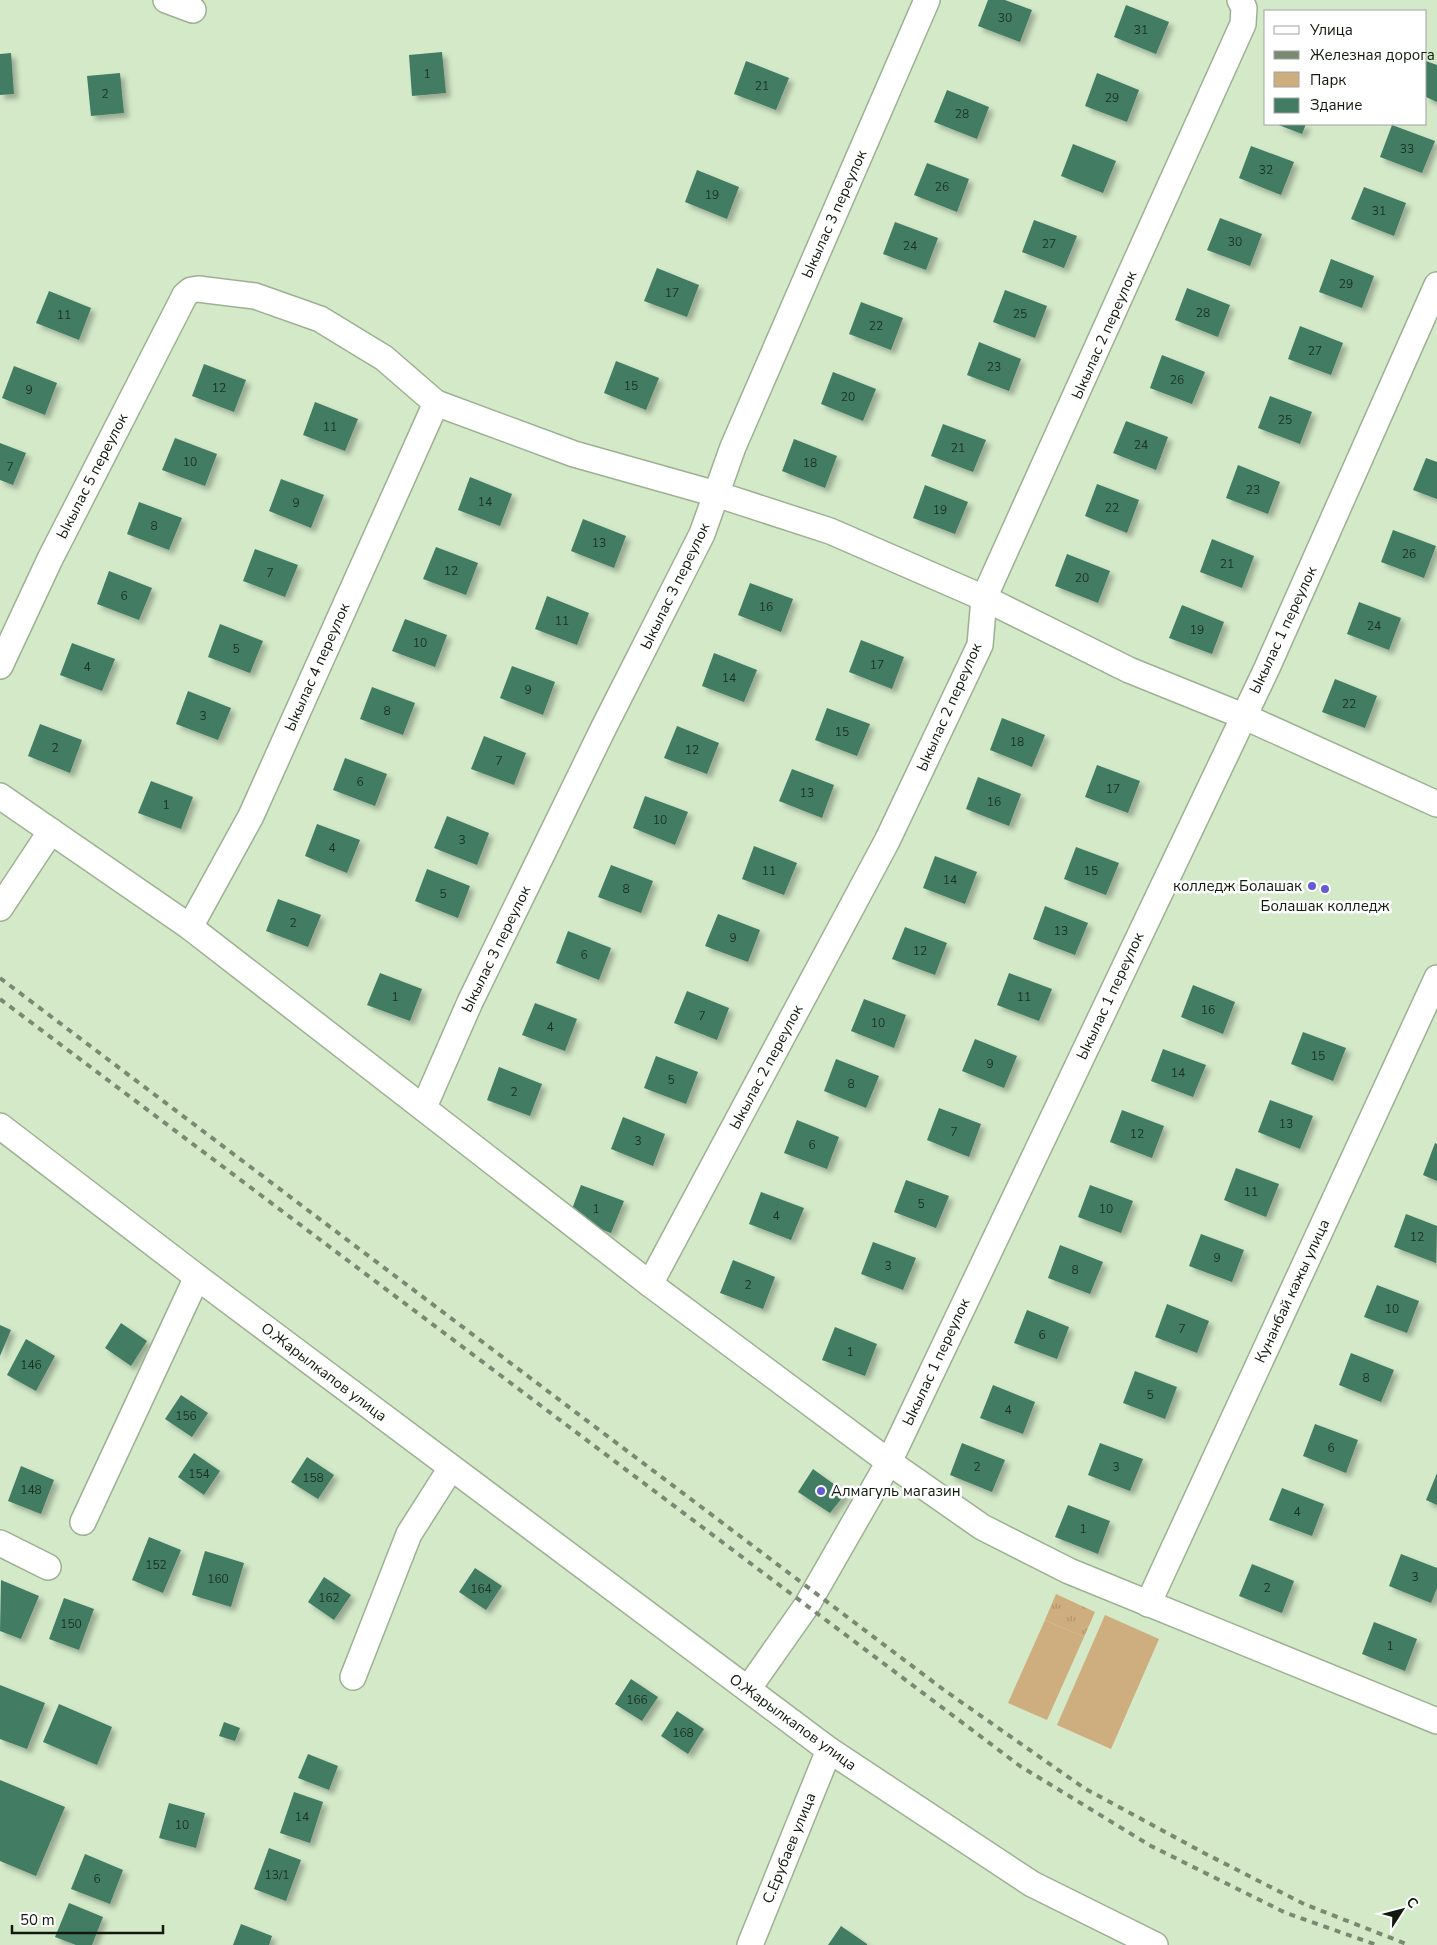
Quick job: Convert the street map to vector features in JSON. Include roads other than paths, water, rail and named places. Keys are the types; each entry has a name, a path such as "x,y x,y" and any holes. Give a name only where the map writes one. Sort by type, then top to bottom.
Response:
{"street":[{"path":"166,0 194,10"},
{"name":"Ыкылас 3 переулок","path":"424,1107 470,1002 578,780 702,534 733,447 928,0"},
{"name":"Ыкылас 2 переулок","path":"650,1284 887,841 980,645 984,598 1243,24 1244,8 1240,0"},
{"name":"Ыкылас 1 переулок","path":"748,1689 807,1605 889,1462 1267,668 1437,285"},
{"name":"Ыкылас 5 переулок","path":"0,666 68,524 185,295 191,290 198,289 255,296 320,319 384,358 436,403"},
{"path":"436,403 574,454 716,494 830,531 984,598 1129,670 1243,716 1437,804"},
{"name":"Ыкылас 4 переулок","path":"190,927 250,816 436,403"},
{"path":"0,796 190,927 650,1284 889,1462 982,1527 1069,1571 1437,1721"},
{"path":"0,908 51,831"},
{"name":"Кунанбай кажы улица","path":"1148,1604 1437,978"},
{"name":"О.Жарылкапов улица","path":"0,1126 197,1278 829,1750 1032,1884 1155,1945"},
{"path":"83,1522 197,1278"},
{"path":"353,1677 409,1534 451,1468"},
{"path":"0,1543 48,1567"},
{"name":"С.Ерубаев улица","path":"750,1945 829,1750"}],"railway":[{"path":"0,978 944,1690 1084,1788 1204,1853 1304,1904 1409,1945"},
{"path":"0,999 1020,1766 1151,1846 1286,1913 1377,1945"}],"place":[{"name":"колледж Болашак","path":"1312,886"},
{"name":"Болашак колледж","path":"1325,889"},
{"name":"Алмагуль магазин","path":"821,1491"}]}
